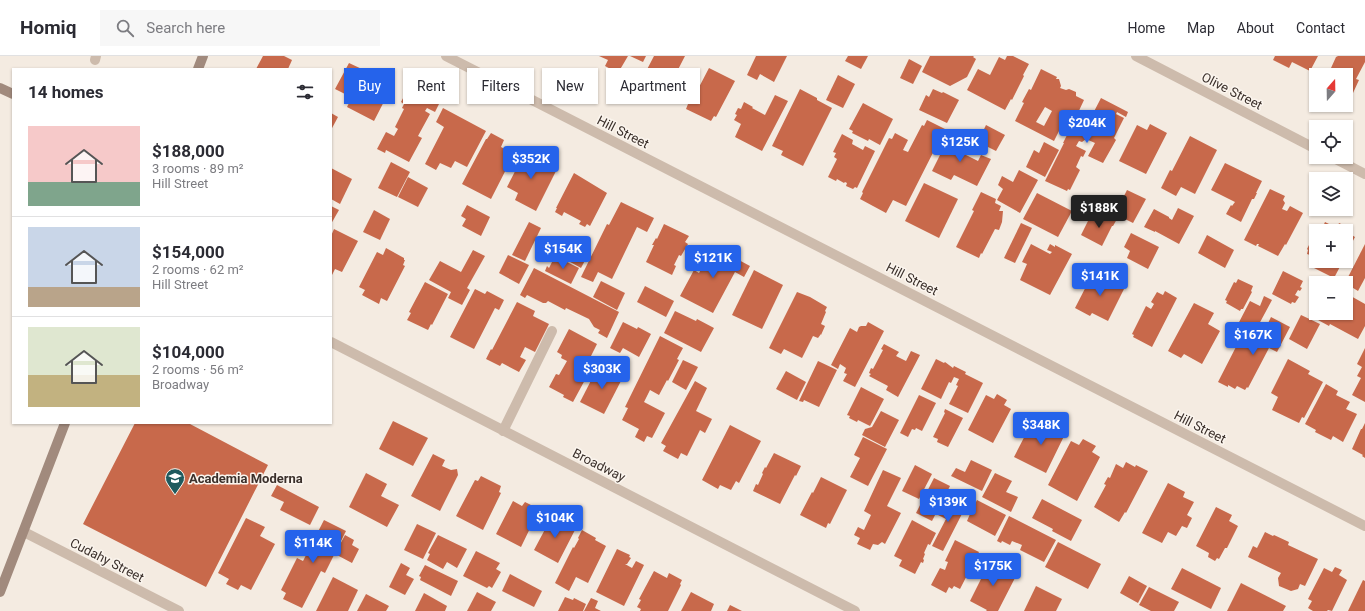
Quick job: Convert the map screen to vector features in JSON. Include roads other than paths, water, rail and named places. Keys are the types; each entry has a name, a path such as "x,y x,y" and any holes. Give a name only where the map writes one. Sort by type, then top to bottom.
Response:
{"main road":[{"path":"198,68 203,56"},
{"path":"0,88 12,94"},
{"path":"0,592 65,424"}],"street":[{"name":"Hill Street","path":"446,56 1365,526"},
{"name":"Olive Street","path":"1136,56 1309,145"},
{"path":"1346,164 1365,174"},
{"path":"503,431 552,331"},
{"name":"Broadway","path":"332,343 855,611"},
{"name":"Cudahy Street","path":"24,532 179,611"}],"place":[{"name":"Academia Moderna","path":"175,495"}]}
